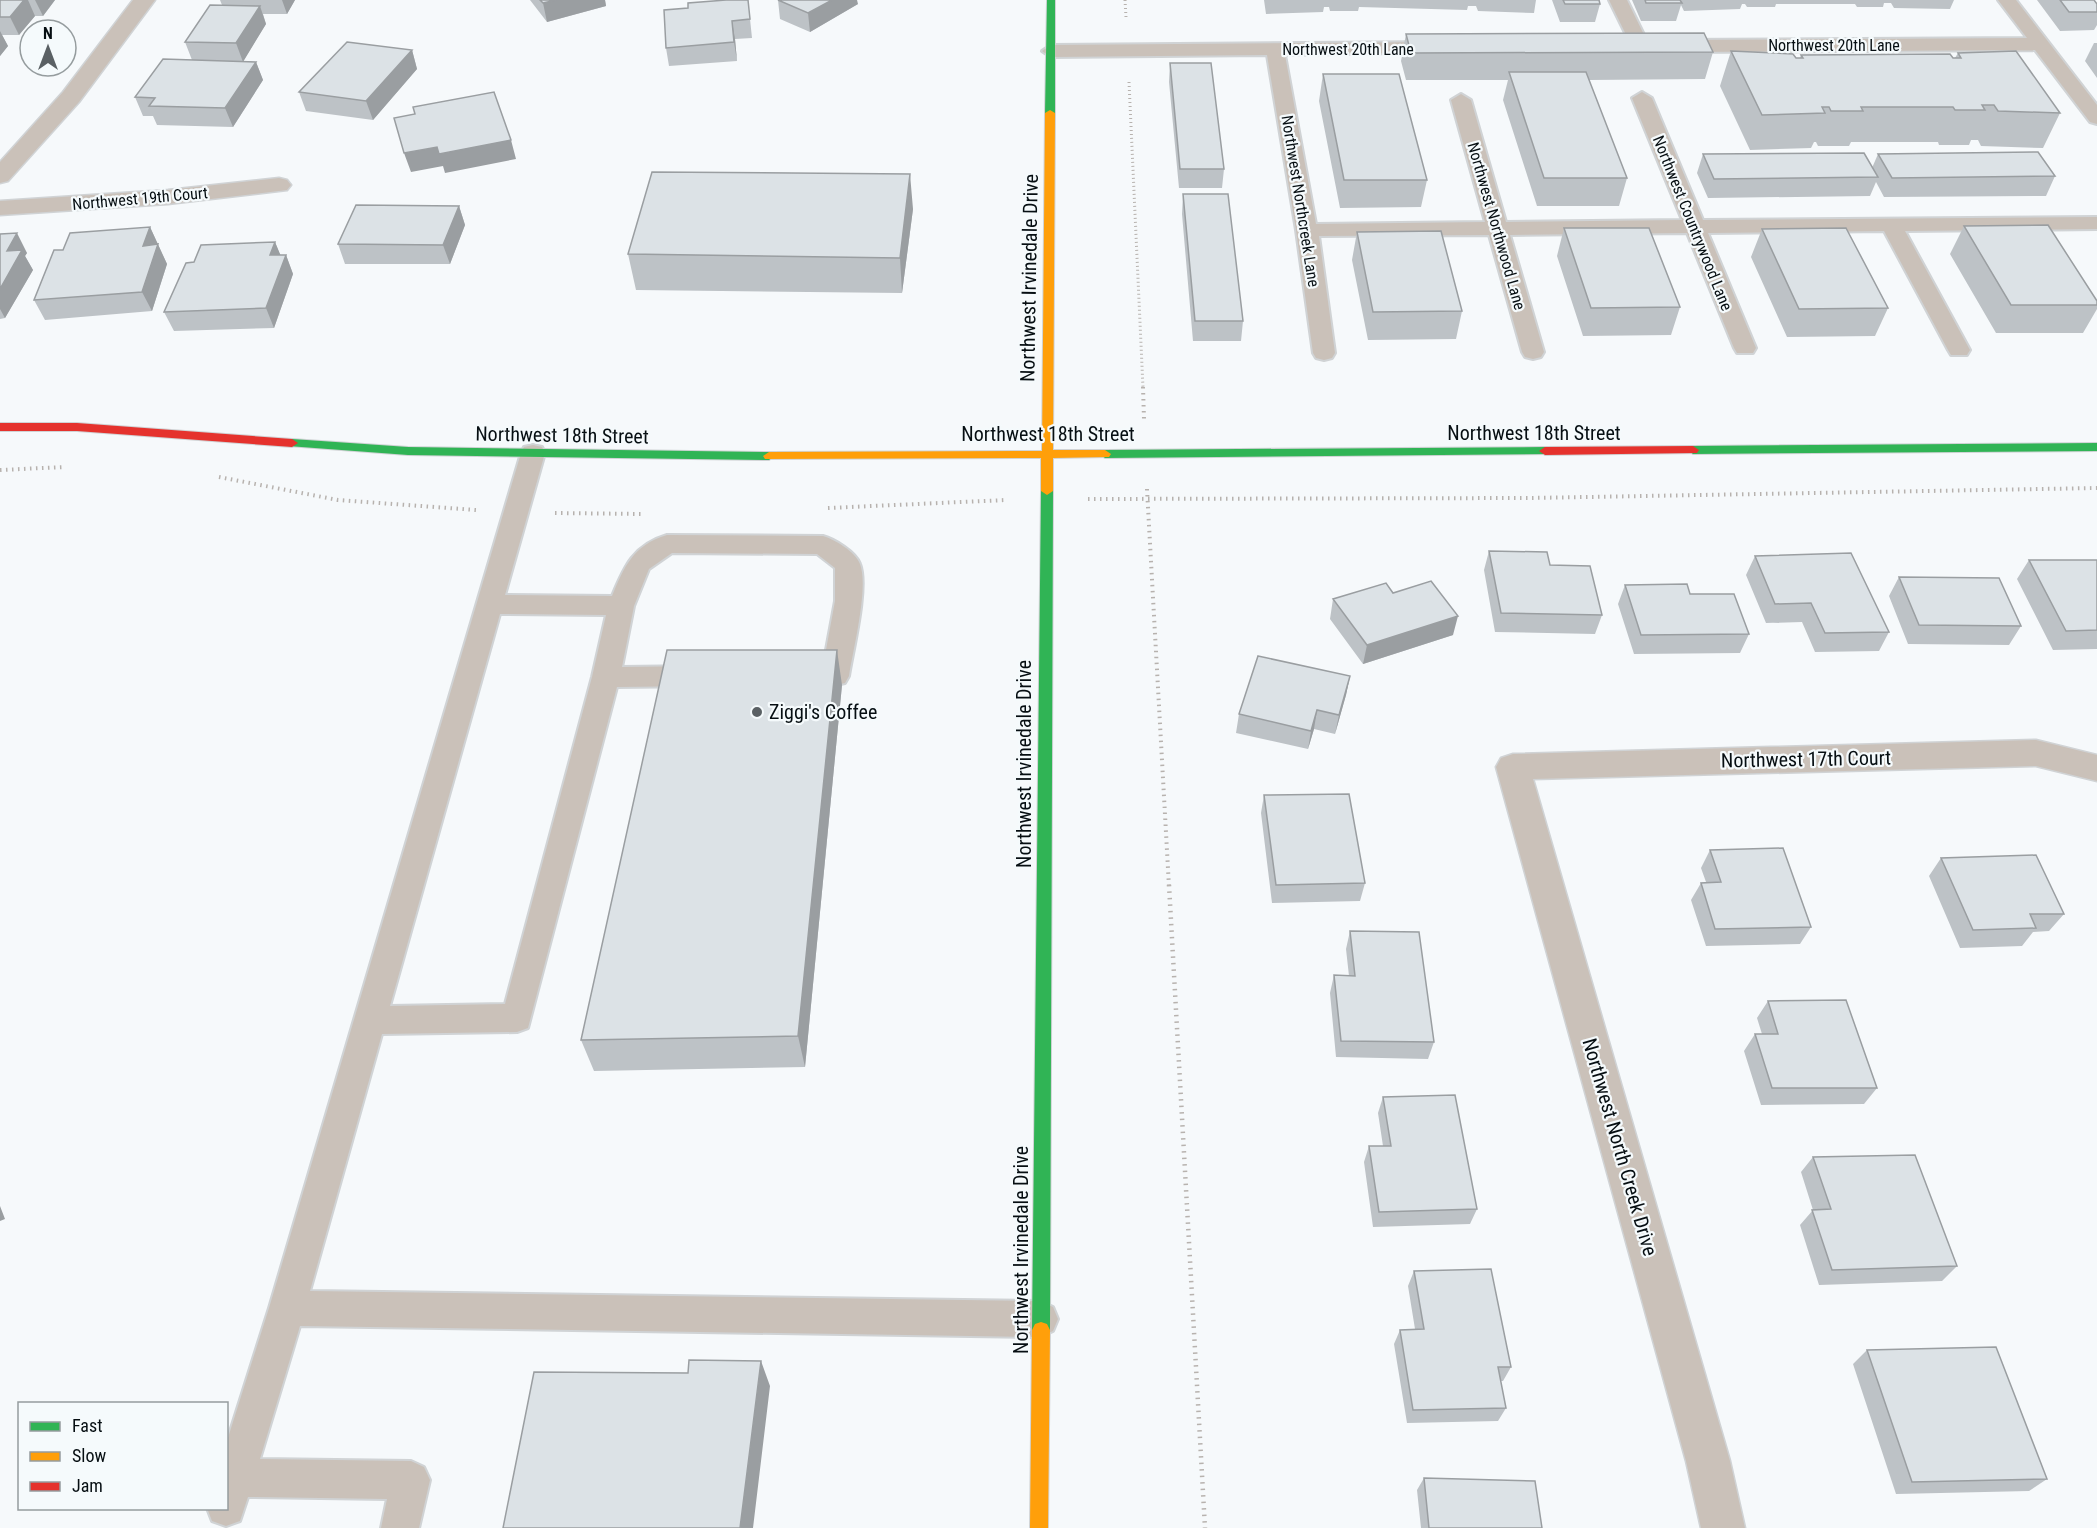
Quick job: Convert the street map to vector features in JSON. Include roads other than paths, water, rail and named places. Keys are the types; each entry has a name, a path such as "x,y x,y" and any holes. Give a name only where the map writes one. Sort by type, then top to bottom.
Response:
{"main road":[{"name":"Northwest Irvinedale Drive","path":"1039,1528 1051,0"},
{"name":"Northwest 18th Street","path":"0,427 77,427 408,451 684,457 2097,447"}],"street":[{"path":"0,176 71,97 144,0"},
{"name":"Northwest 19th Court","path":"0,208 157,198 279,185"},
{"name":"Northwest 17th Court","path":"1513,767 2036,753 2097,768"},
{"name":"Northwest North Creek Drive","path":"1513,767 1708,1461 1723,1528"}],"lane":[{"path":"1618,0 1641,47"},
{"path":"2007,0 2097,118"},
{"name":"Northwest 20th Lane","path":"1617,47 2041,44"},
{"name":"Northwest 20th Lane","path":"1051,51 1464,48"},
{"name":"Northwest Northcreek Lane","path":"1275,49 1307,230 1324,353"},
{"name":"Northwest Countrywood Lane","path":"1642,98 1745,348"},
{"name":"Northwest Northwood Lane","path":"1461,100 1533,352"},
{"path":"1307,230 2096,225"},
{"path":"1892,226 1959,350"},
{"path":"399,1528 411,1480 229,1498 287,1308 533,453"},
{"path":"370,1020 517,1018 606,677 621,606 638,564 667,544 823,545 848,565 848,601 835,676 790,676"},
{"path":"489,604 621,606"},
{"path":"606,677 722,676"},
{"path":"287,1308 1040,1319"},
{"path":"220,1528 225,1510"}],"place":[{"name":"Ziggi's Coffee","path":"757,712"}]}
